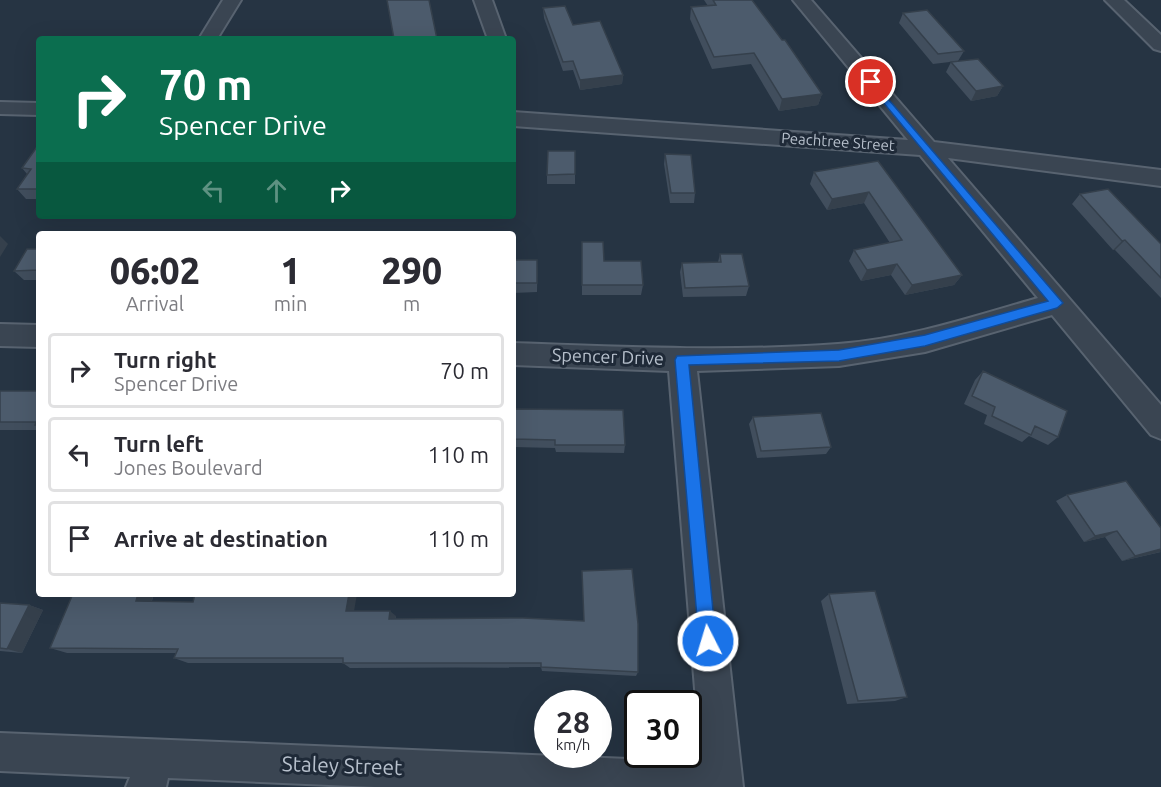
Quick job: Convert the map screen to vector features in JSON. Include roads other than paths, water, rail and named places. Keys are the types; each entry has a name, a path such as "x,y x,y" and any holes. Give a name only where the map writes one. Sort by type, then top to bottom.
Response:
{"street":[{"path":"210,36 232,0"},
{"path":"483,0 495,36"},
{"path":"802,0 1161,426"},
{"path":"1114,0 1161,45"},
{"path":"0,108 36,109"},
{"name":"Peachtree Street","path":"516,119 926,148 1161,178"},
{"name":"Spencer Drive","path":"516,354 682,360 839,356 925,341 1057,303"},
{"path":"0,334 36,336"},
{"path":"682,360 722,784"},
{"name":"Staley Street","path":"0,752 150,773 722,784"}]}
